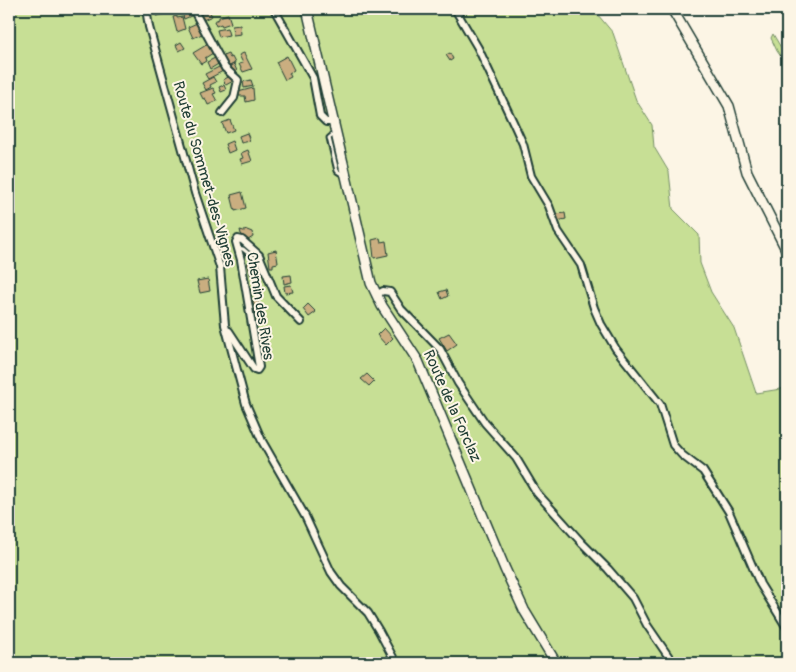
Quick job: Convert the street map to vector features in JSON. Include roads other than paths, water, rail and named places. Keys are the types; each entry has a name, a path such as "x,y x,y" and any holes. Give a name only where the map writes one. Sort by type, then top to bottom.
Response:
{"main road":[{"name":"Route de la Forclaz","path":"307,9 362,253 376,295 385,312 418,361 505,569 524,610 556,663"},
{"path":"672,9 729,106 747,172 787,251"}],"street":[{"name":"Route du Sommet-des-Vignes","path":"146,9 149,27 195,193 220,267 225,325 246,404 262,441 305,516 336,579 347,593 368,613 380,631 396,663"},
{"path":"193,9 225,68 238,80 234,98 222,114"},
{"path":"274,9 313,78 321,118 327,123 333,122"},
{"path":"456,9 478,48 523,144 529,174 547,202 558,231 582,268 598,320 616,349 660,404 674,445 682,455 703,471 718,493 729,512 760,584 787,628"},
{"name":"Chemin des Rives","path":"225,325 254,369 257,370 259,367 236,241 240,239 259,255 276,296 301,322"},
{"path":"376,295 383,291 390,292 401,309 440,350 458,383 485,423 516,458 541,498 608,568 633,598 647,625 673,663"}],"lane":[{"path":"238,248 243,249 254,258"}]}
